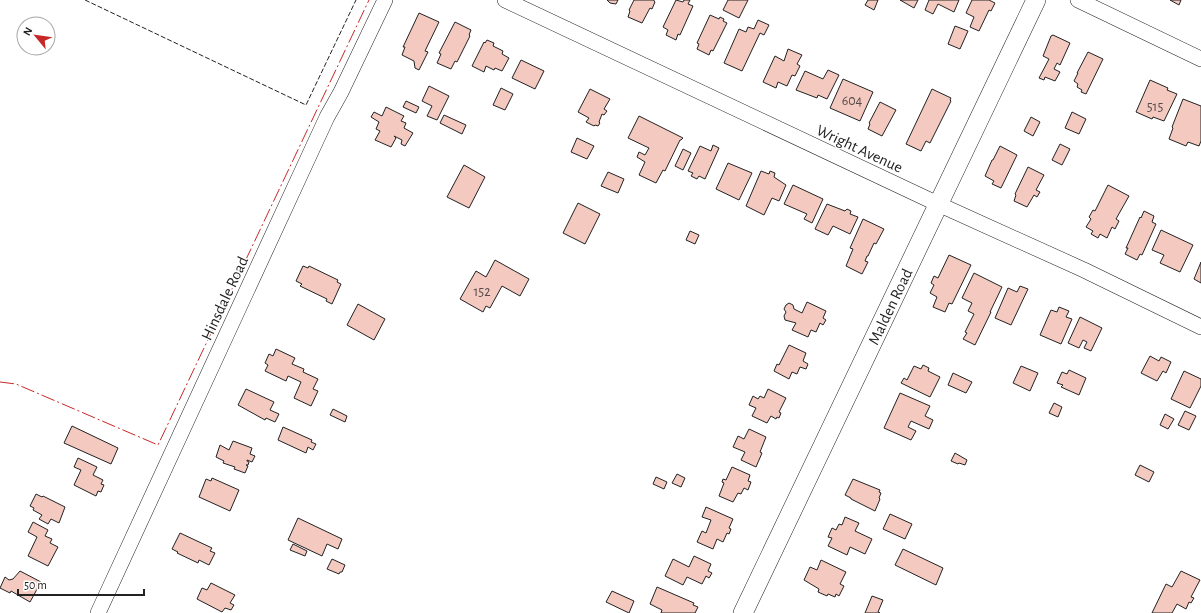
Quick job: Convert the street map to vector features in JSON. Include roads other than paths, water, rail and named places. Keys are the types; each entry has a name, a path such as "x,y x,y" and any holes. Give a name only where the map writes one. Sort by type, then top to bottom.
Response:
{"street":[{"name":"Hinsdale Road","path":"98,613 327,117 341,92 385,0"},
{"name":"Wright Avenue","path":"505,0 938,204 1084,270 1201,327"},
{"name":"Malden Road","path":"742,613 1036,0"},
{"path":"1078,0 1201,59"}]}
